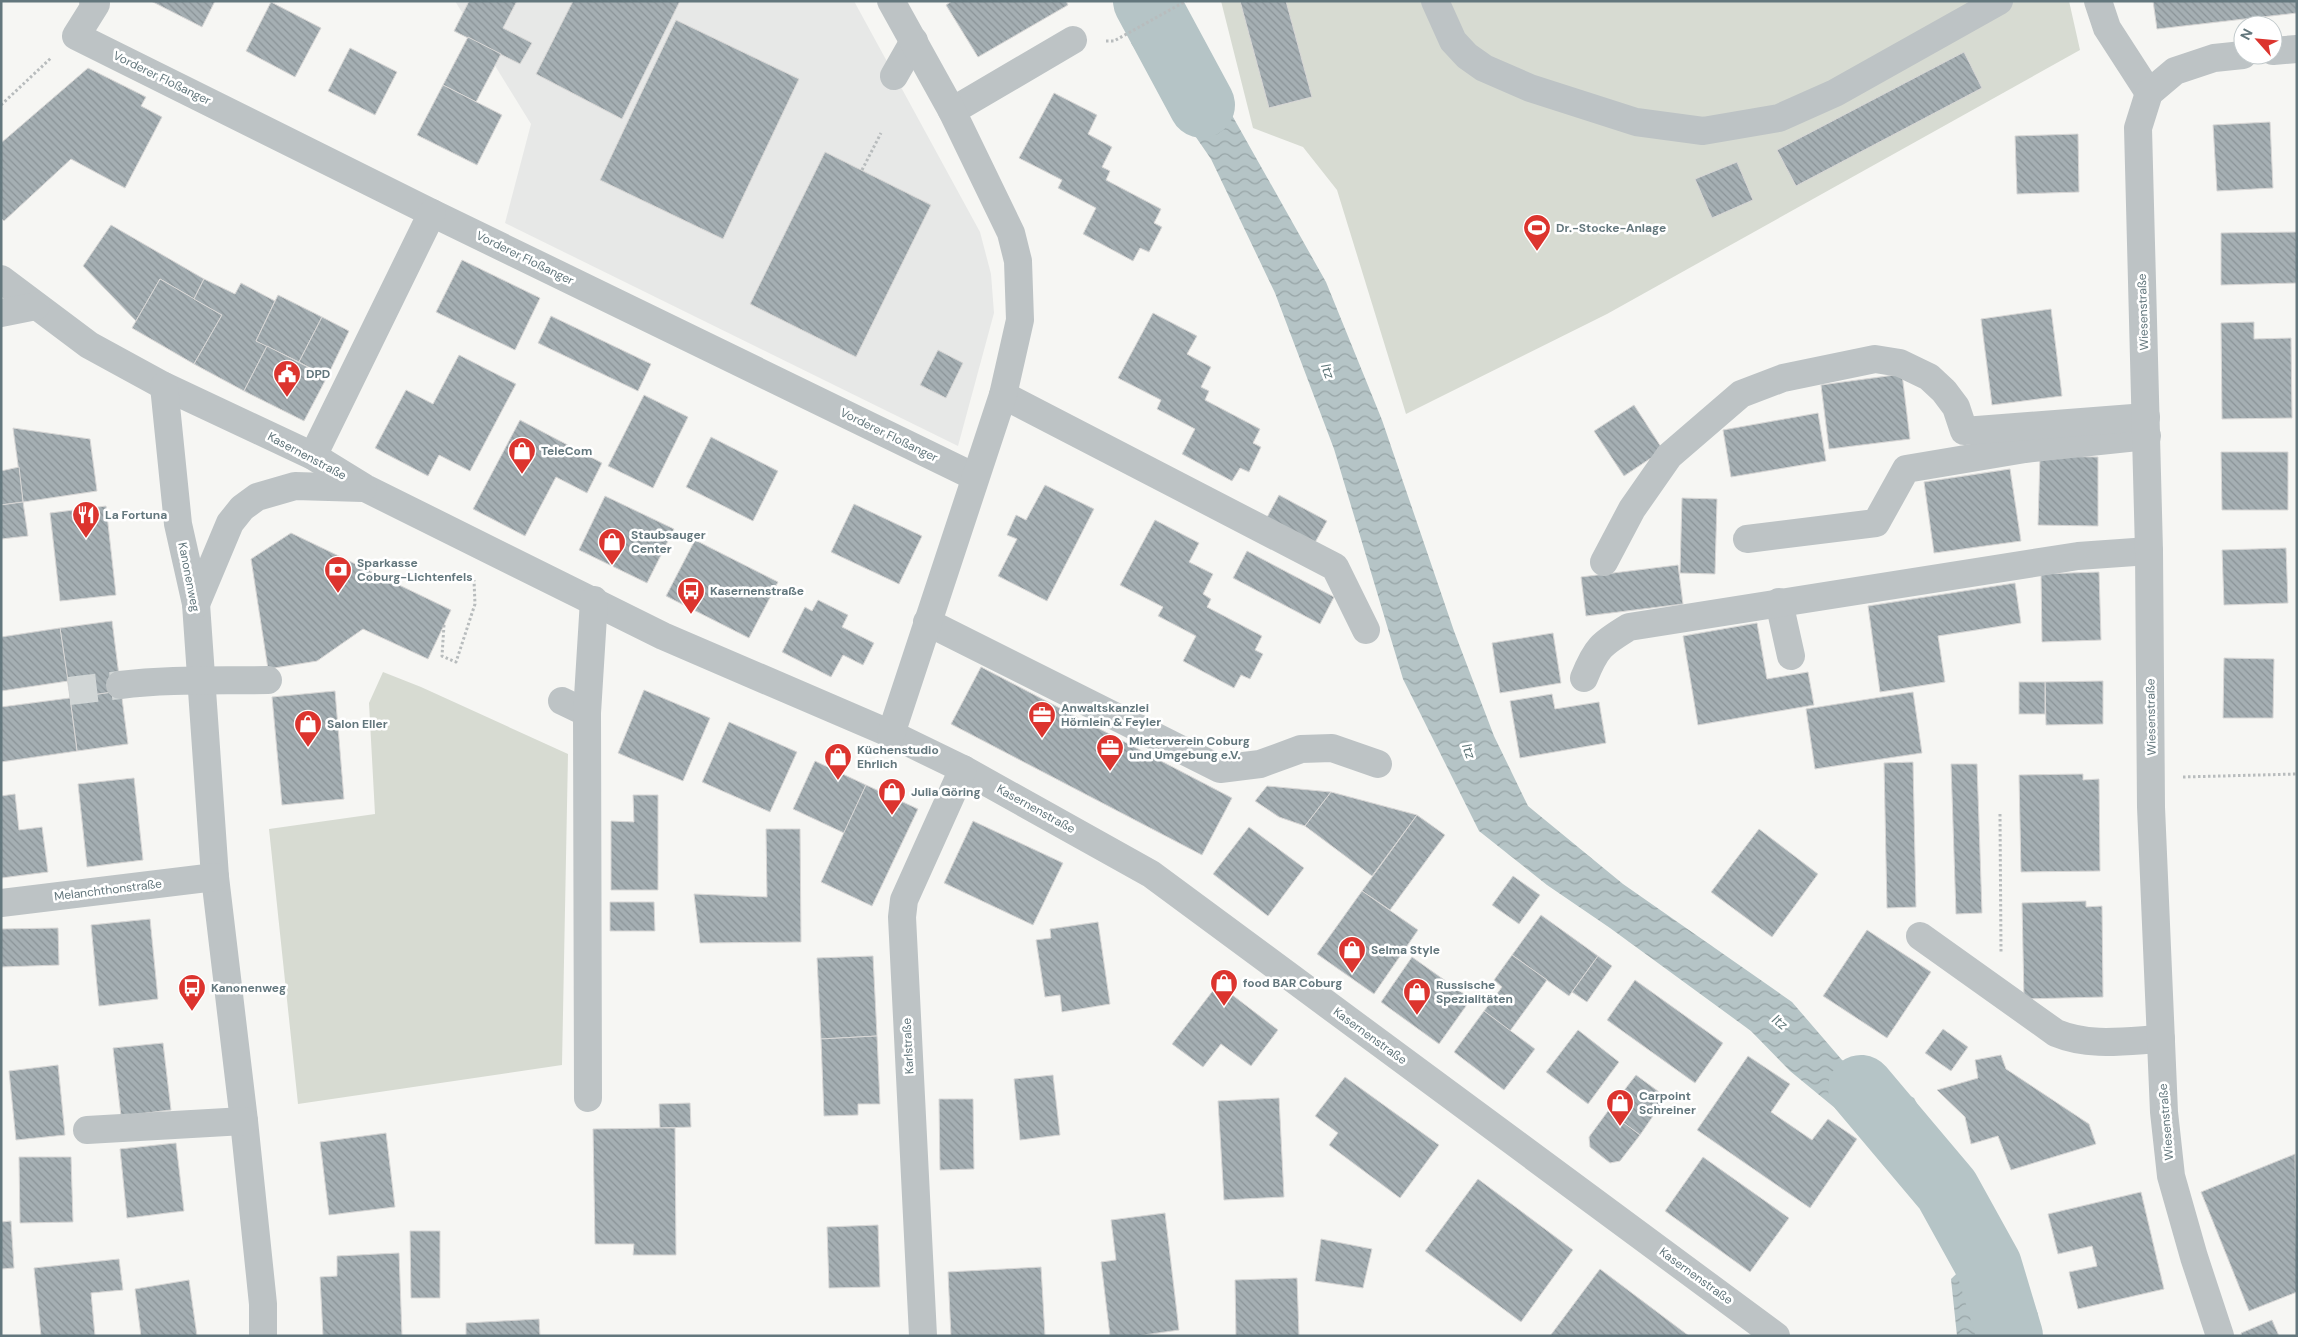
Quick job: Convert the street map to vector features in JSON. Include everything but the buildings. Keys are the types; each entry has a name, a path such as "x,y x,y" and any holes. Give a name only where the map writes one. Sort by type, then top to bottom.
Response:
{"street":[{"path":"76,36 96,4 93,1"},
{"path":"891,1 952,111 1011,233 1018,261 1020,320 1003,395 891,734"},
{"path":"1435,1 1453,41 1467,56 1484,68 1530,88 1636,122 1703,132 1780,118 1835,93 1999,1"},
{"path":"2098,1 2107,28 2149,93 2175,71 2214,58 2233,56"},
{"name":"Vorderer Floßanger","path":"76,36 432,213 975,476"},
{"path":"952,111 1073,40"},
{"path":"894,76 914,41"},
{"path":"2283,50 2297,49"},
{"name":"Wiesenstraße","path":"2149,93 2138,128 2147,427 2151,807 2164,1112 2171,1176 2194,1257 2220,1336"},
{"path":"312,456 432,213"},
{"name":"Kasernenstraße","path":"1,279 89,345 164,386 312,456 365,488 594,600 677,643 891,734 963,769 1152,874 1776,1336"},
{"path":"1,313 36,306"},
{"path":"1604,562 1632,509 1669,456 1741,394 1783,378 1875,359 1900,363 1929,377 1944,391 1956,407 1964,430 2147,427"},
{"name":"Kanonenweg","path":"164,386 178,524 196,604 215,877 244,1121 263,1304 263,1336"},
{"path":"1003,395 1335,567 1366,630"},
{"path":"1747,538 1876,524 1906,470 2147,427"},
{"path":"196,604 230,523 242,508 257,497 295,486 365,488"},
{"path":"1584,678 1593,654 1606,641 1629,627 2078,556 2149,551"},
{"path":"588,1098 588,713 594,600"},
{"path":"1780,602 1791,656"},
{"path":"927,622 1220,770 1260,764 1301,749 1332,748 1378,764"},
{"path":"120,685 164,680 202,682 268,680"},
{"path":"562,701 588,713"},
{"name":"Karlstraße","path":"923,1336 902,917 904,900 963,769"},
{"name":"Melanchthonstraße","path":"1,903 215,877"},
{"path":"1920,936 2056,1033 2073,1040 2094,1043 2161,1039"},
{"path":"87,1130 244,1121"}],"path":[{"path":"1114,41 1186,1"},
{"path":"1,105 76,36"},
{"path":"862,170 881,133"},
{"path":"444,625 442,656 456,662 475,604 474,542"},
{"path":"2152,778 2297,774"},
{"path":"2000,814 2002,995"}],"shaded area":[{"path":"455,1 854,1 980,232 991,274 994,313 958,446 505,223 531,124"},
{"name":"Dr.-Stocke-Anlage","path":"1221,1 2069,1 2080,50 1607,314 1406,414 1337,190 1303,147 1253,128"},
{"path":"383,672 421,687 568,754 562,1065 298,1104 269,829 375,814 369,703"}],"water":[{"path":"1175,14 1326,282 1382,420 1454,631 1494,736 1528,806 1623,884 1792,1002 1842,1060 1914,1098 1940,1147 1894,1169 1852,1122 1790,1071 1751,1031 1610,928 1547,885 1479,831 1403,679 1334,449 1275,293 1211,159 1131,43"},
{"path":"2001,1231 2038,1314 2039,1336 1957,1336 1951,1279"}],"waterway":[{"name":"Itz","path":"1146,1 1202,105"},
{"name":"Itz","path":"1861,1088 1947,1190 1989,1266 2010,1336"}],"tunnel":[{"path":"69,691 120,685"}],"place":[{"name":"Dr.-Stocke-Anlage","path":"1537,252"},
{"name":"DPD","path":"287,398"},
{"name":"TeleCom","path":"522,475"},
{"name":"La Fortuna","path":"86,539"},
{"name":"Staubsauger Center","path":"612,566"},
{"name":"Sparkasse Coburg-Lichtenfels","path":"338,594"},
{"name":"Kasernenstraße","path":"691,615"},
{"name":"Anwaltskanzlei Hörnlein & Feyler","path":"1042,739"},
{"name":"Salon Eller","path":"308,748"},
{"name":"Mieterverein Coburg und Umgebung e.V.","path":"1110,772"},
{"name":"Küchenstudio Ehrlich","path":"838,781"},
{"name":"Julia Göring","path":"892,816"},
{"name":"Selma Style","path":"1352,974"},
{"name":"food BAR Coburg","path":"1224,1007"},
{"name":"Kanonenweg","path":"192,1012"},
{"name":"Russische Spezialitäten","path":"1417,1016"},
{"name":"Carpoint Schreiner","path":"1620,1127"}]}
